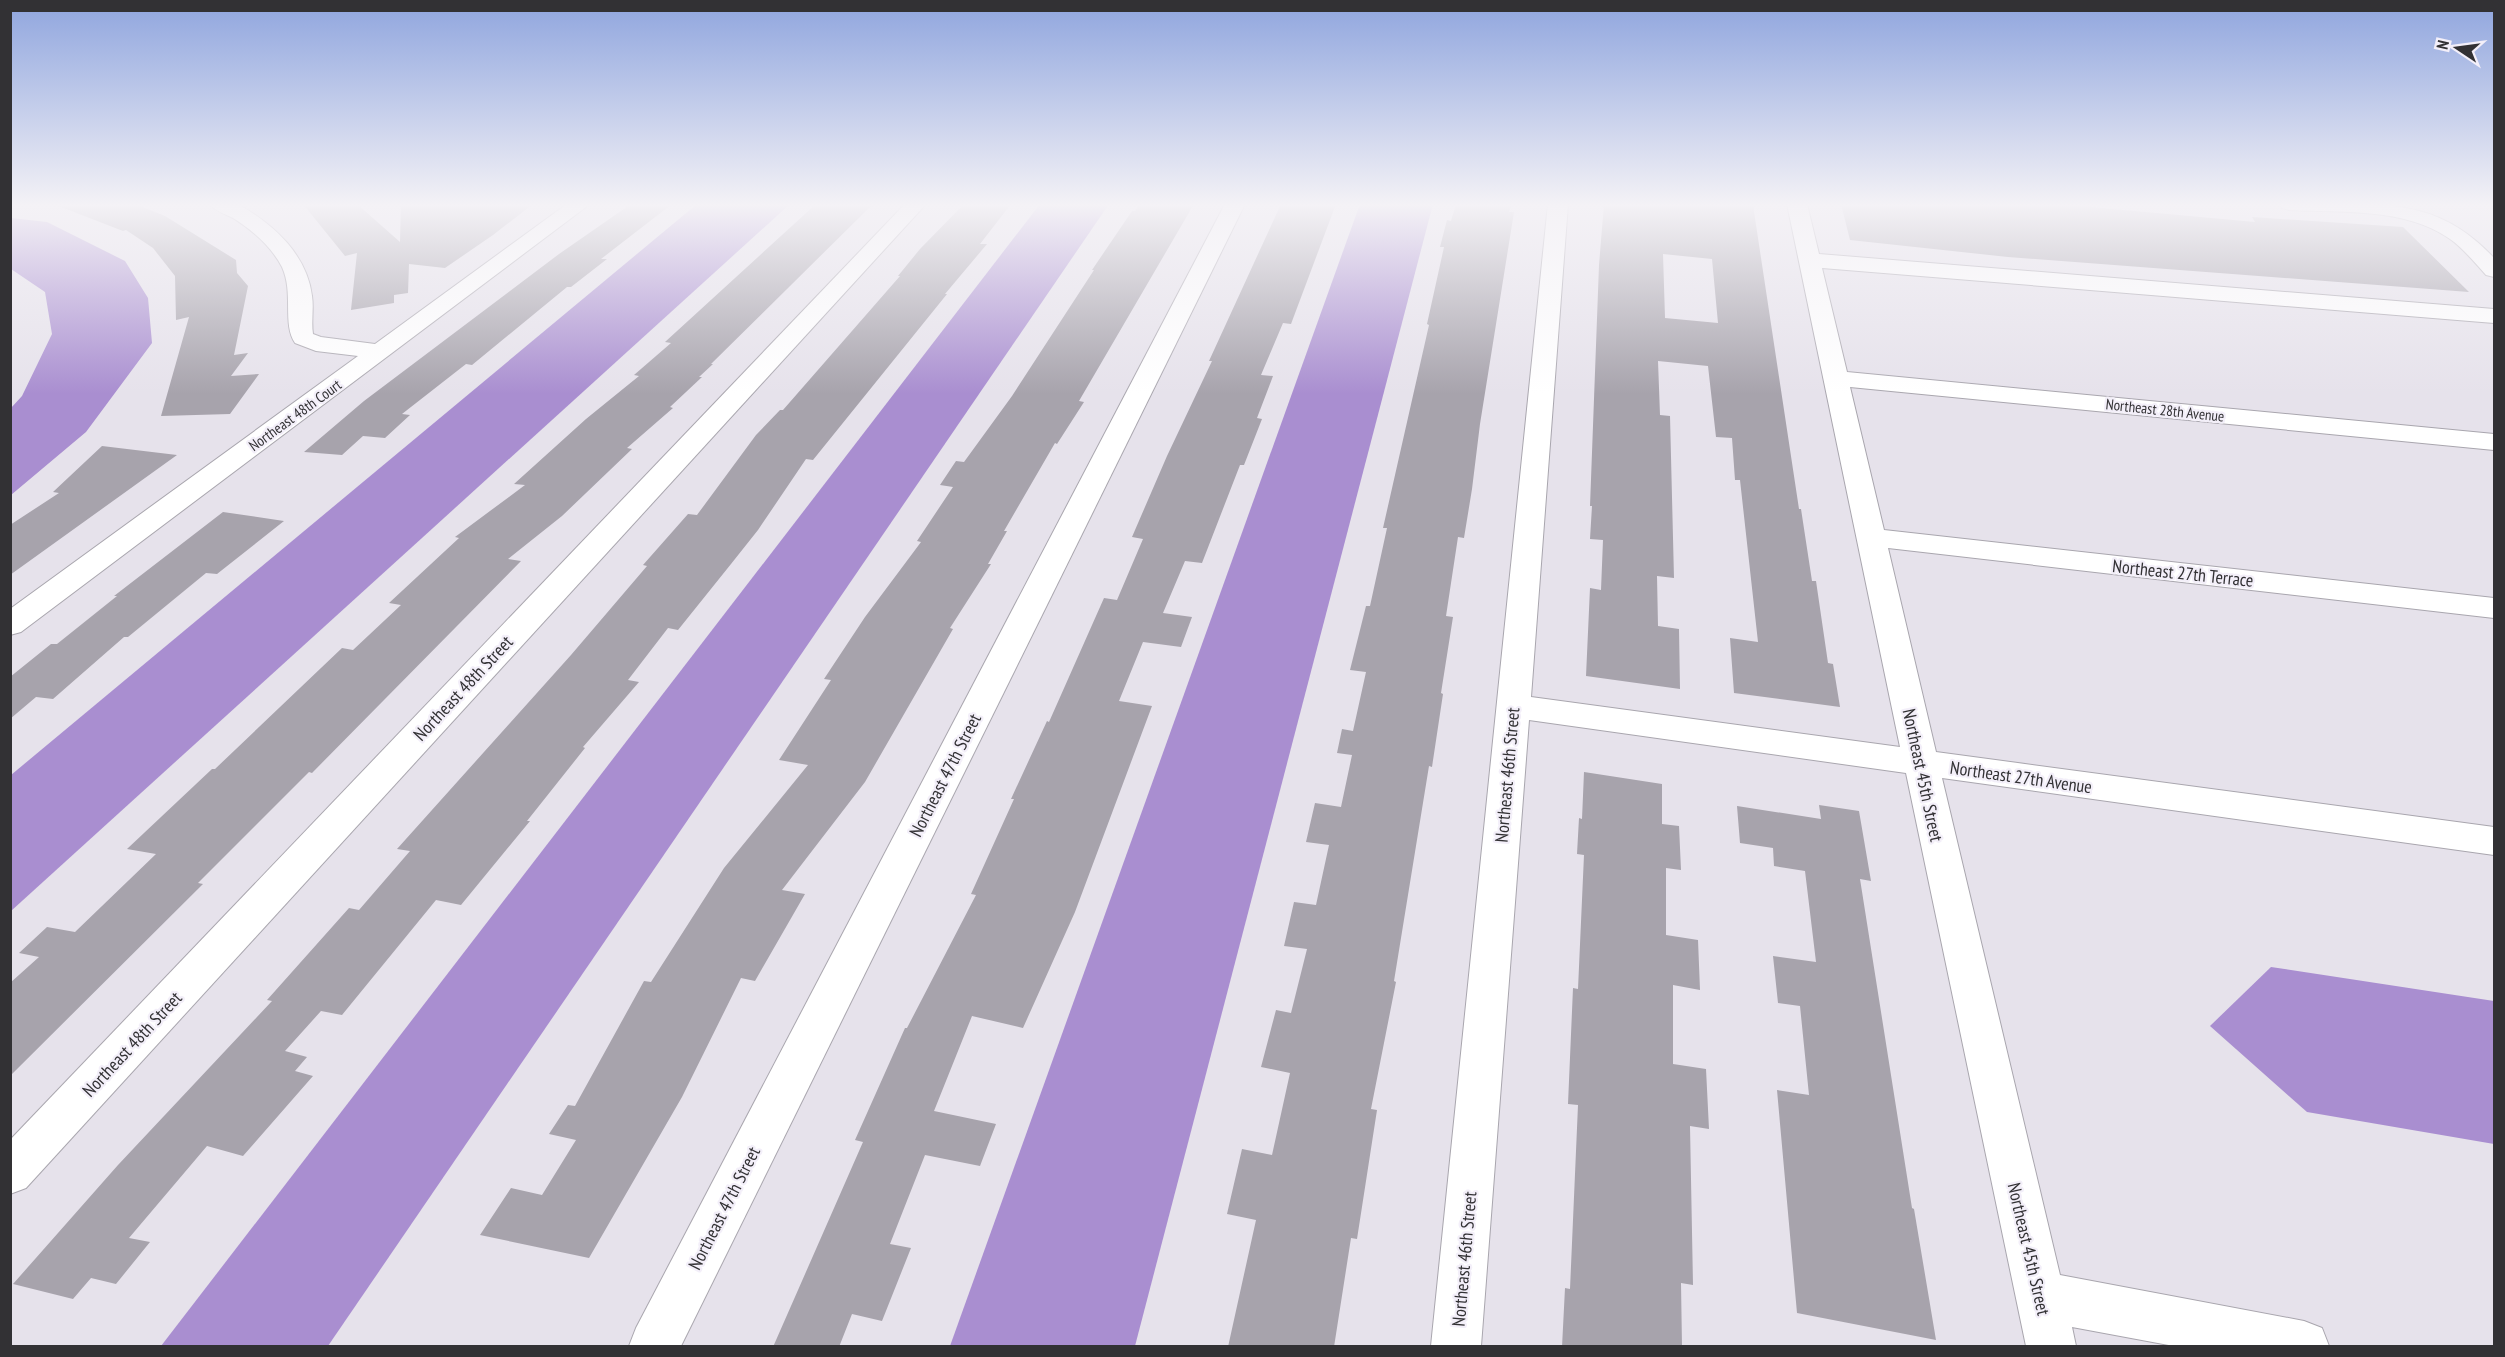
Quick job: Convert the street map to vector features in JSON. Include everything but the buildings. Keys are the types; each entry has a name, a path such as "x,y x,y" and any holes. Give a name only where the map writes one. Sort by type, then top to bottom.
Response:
{"street":[{"path":"293,267 301,296 299,329 303,338 316,344 380,352"},
{"name":"Northeast 48th Court","path":"10,625 494,267"},
{"name":"Northeast 48th Street","path":"10,1173 857,267"},
{"name":"Northeast 47th Street","path":"654,1347 1203,267"},
{"name":"Northeast 46th Street","path":"1456,1347 1552,267"},
{"name":"Northeast 45th Street","path":"1812,267 2051,1347"},
{"path":"1899,267 2494,316"},
{"name":"Northeast 28th Avenue","path":"1836,378 2494,442"},
{"name":"Northeast 27th Terrace","path":"1871,537 2494,608"},
{"name":"Northeast 27th Avenue","path":"1513,706 2494,841"},
{"path":"2040,1296 2304,1347"}],"shaded area":[{"path":"129,267 148,298 152,343 86,432 11,495 11,408 22,396 52,334 45,292 11,269"},
{"path":"621,267 720,267 11,911 11,775"},
{"path":"991,267 1066,267 328,1346 161,1346"},
{"path":"1337,267 1416,267 1135,1346 950,1346"},
{"path":"2271,967 2494,1001 2494,1144 2307,1112 2210,1026"}]}
